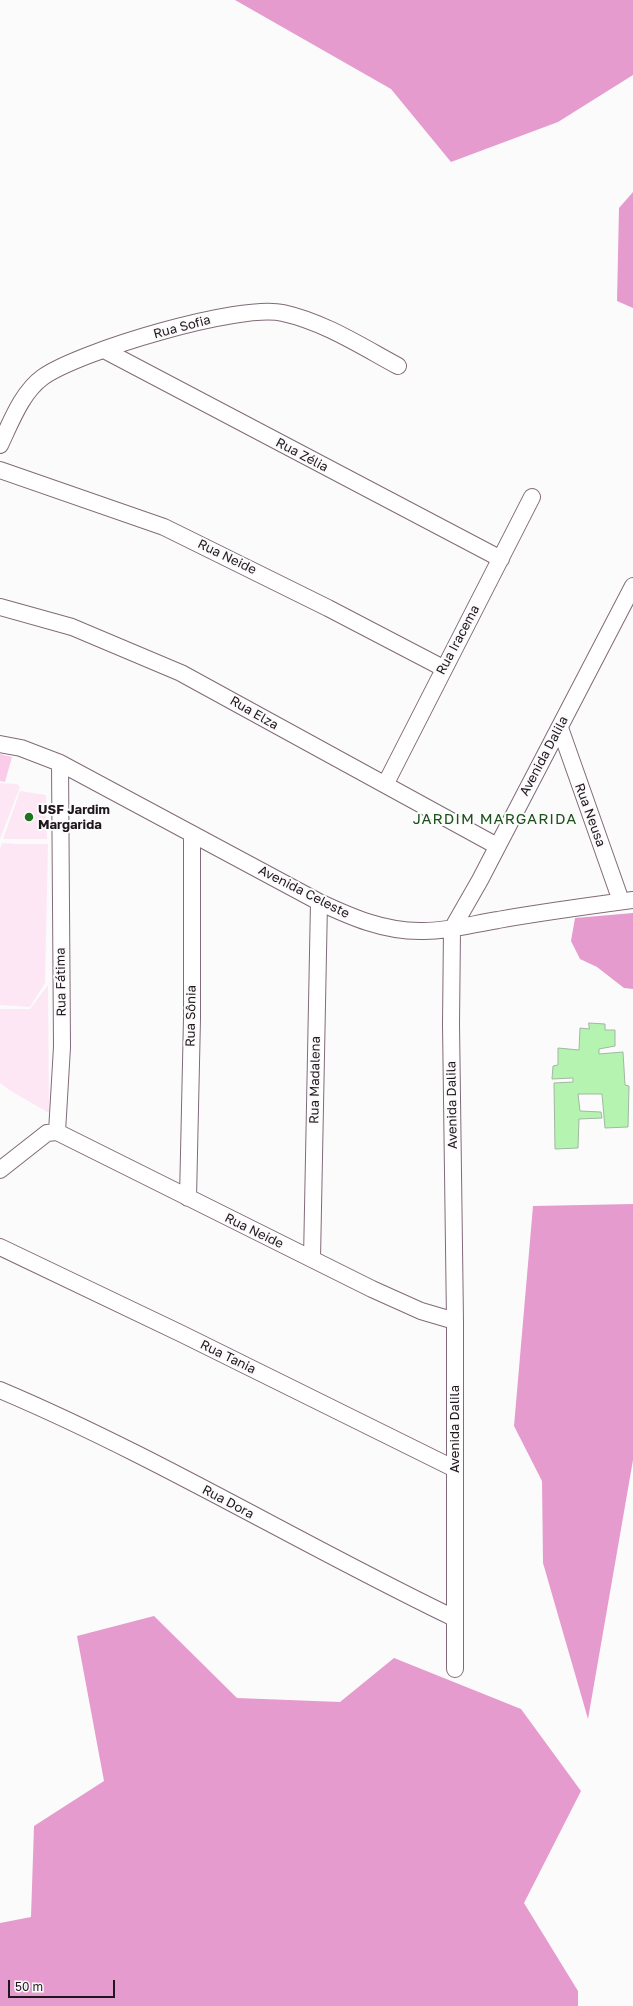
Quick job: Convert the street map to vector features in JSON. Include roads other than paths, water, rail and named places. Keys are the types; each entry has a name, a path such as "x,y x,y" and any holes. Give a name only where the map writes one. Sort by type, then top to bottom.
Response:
{"street":[{"name":"Rua Sofia","path":"0,445 22,401 33,385 59,367 104,350 167,330 205,320 261,311 282,312 332,330 398,366"},
{"name":"Rua Zélia","path":"104,350 501,559"},
{"name":"Rua Neide","path":"0,470 164,527 328,608 443,668"},
{"name":"Rua Iracema","path":"386,783 443,668 501,559 532,496"},
{"name":"Avenida Dalila","path":"455,1669 455,1321 450,1024 452,929 480,880 633,586"},
{"name":"Rua Elza","path":"0,607 72,627 181,672 290,734 386,783 497,846"},
{"name":"Rua Neusa","path":"560,728 627,900"},
{"name":"Avenida Celeste","path":"0,744 21,748 60,763 319,902 359,921 389,928 419,932 452,929 497,920 627,900"},
{"name":"Rua Fátima","path":"57,1132 62,1047 60,763"},
{"name":"Rua Sônia","path":"188,1198 192,1010 192,834"},
{"name":"Rua Madalena","path":"312,1259 319,902"},
{"name":"Rua Neide","path":"57,1132 402,1303 455,1321"},
{"path":"0,1170 48,1133 57,1132"},
{"name":"Rua Tania","path":"0,1247 182,1334 455,1469"},
{"name":"Rua Dora","path":"0,1390 96,1434 380,1582 454,1618"}],"place":[{"name":"USF Jardim Margarida","path":"29,817"}],"district":[{"name":"JARDIM MARGARIDA","path":"495,819"}]}
